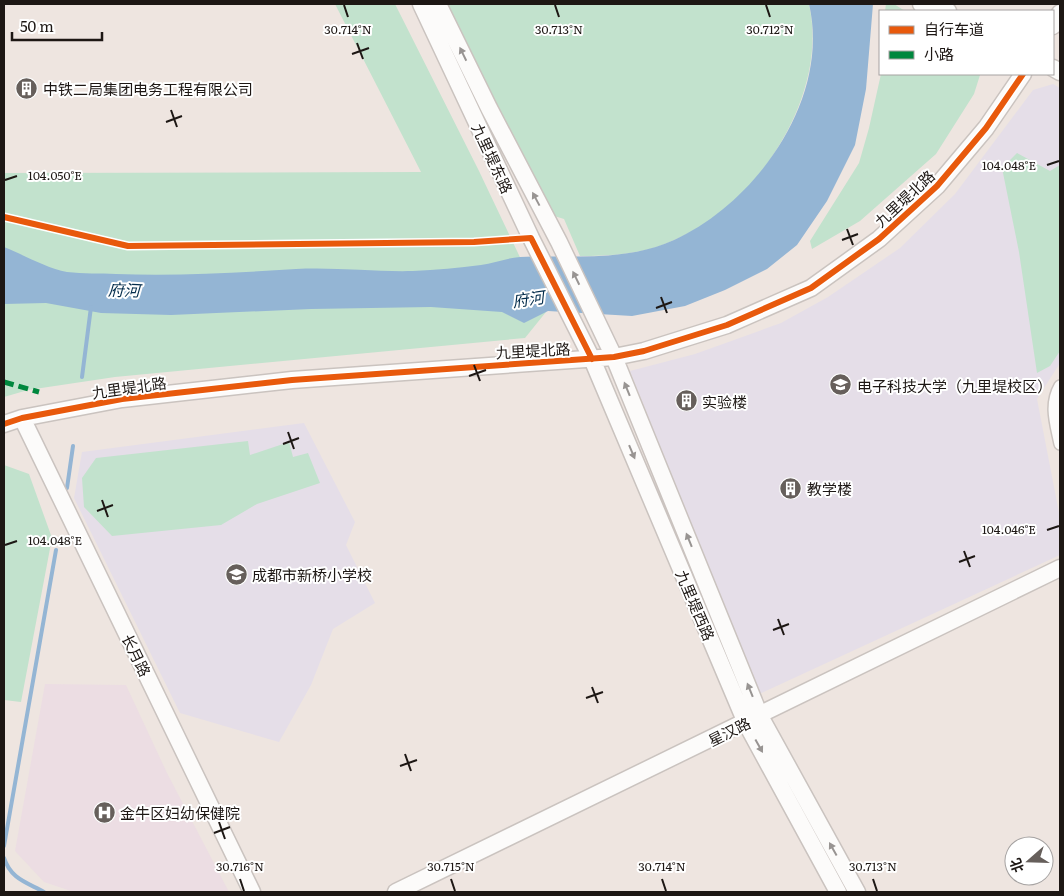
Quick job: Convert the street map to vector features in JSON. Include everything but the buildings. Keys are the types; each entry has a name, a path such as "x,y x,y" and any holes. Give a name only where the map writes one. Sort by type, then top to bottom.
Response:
{"street":[{"name":"九里堤东路","path":"421,4 567,312"},
{"path":"438,4 489,108 559,242 614,356 753,719 857,892"},
{"path":"935,4 946,10"},
{"path":"1054,24 1060,13"},
{"name":"九里堤北路","path":"4,424 22,418 122,399 292,380 614,356 644,351 727,325 811,288 879,239 937,186 986,128 1022,75"},
{"name":"九里堤西路","path":"567,312 592,359 753,719 838,892"},
{"path":"1060,386 1055,394 1053,412 1060,444"},
{"name":"长月路","path":"22,418 252,892"},
{"name":"星汉路","path":"396,892 1060,568"}],"shaded area":[{"name":"电子科技大学（九里堤校区）","path":"1053,84 1060,88 1060,363 1037,399 1060,518 1060,555 757,695 630,371 695,354 781,323 828,297 900,248 955,194 1033,90"},
{"name":"成都市新桥小学校","path":"304,423 355,522 346,545 375,603 333,629 311,685 279,742 180,713 74,498 82,452"},
{"name":"金牛区妇幼保健院","path":"45,684 126,685 167,773 229,892 74,892 44,882 15,851"}],"green space":[{"path":"335,4 395,4 479,171 546,312 525,338 115,377 28,390 4,397 4,173 421,172"},
{"path":"447,4 809,4 812,31 811,58 806,85 797,111 784,137 753,182 728,208 698,228 663,245 628,253 580,256 564,219 551,215"},
{"path":"886,4 894,4 903,10 885,10"},
{"path":"881,75 980,75 974,94 936,154 860,221 812,249 810,241 859,163"},
{"path":"1017,153 1050,171 1060,165 1060,351 1050,366 1037,373 1019,252 1002,168"},
{"path":"248,441 250,455 289,442 293,457 308,453 320,483 257,504 221,525 112,536 84,507 82,478 96,458"},
{"path":"4,465 29,474 52,538 21,702 4,700"}],"water":[{"name":"府河","path":"809,4 873,4 866,89 855,145 827,201 797,245 767,269 725,290 685,306 632,316 548,311 524,323 502,312 431,307 311,309 171,315 101,313 46,303 4,304 4,247 67,272 161,275 311,269 422,271 481,265 520,257 618,255 656,247 674,240 705,223 733,200 759,173 781,143 798,110 809,75 813,40"}],"waterway":[{"path":"82,377 91,307"},
{"path":"67,488 73,446"},
{"path":"4,846 56,550"},
{"path":"4,858 15,875 44,892"}],"marked path":[{"path":"4,382 39,392"}],"cycle path":[{"path":"4,424 22,418 122,399 292,380 614,357 644,351 727,325 811,288 879,239 937,186 986,128 1022,75"},
{"path":"4,217 128,246 474,242 531,238 592,359"}],"place":[{"name":"中铁二局集团电务工程有限公司","path":"27,88"},
{"name":"电子科技大学（九里堤校区）","path":"841,385"},
{"name":"实验楼","path":"686,401"},
{"name":"教学楼","path":"791,488"},
{"name":"成都市新桥小学校","path":"236,574"},
{"name":"金牛区妇幼保健院","path":"104,812"}]}
